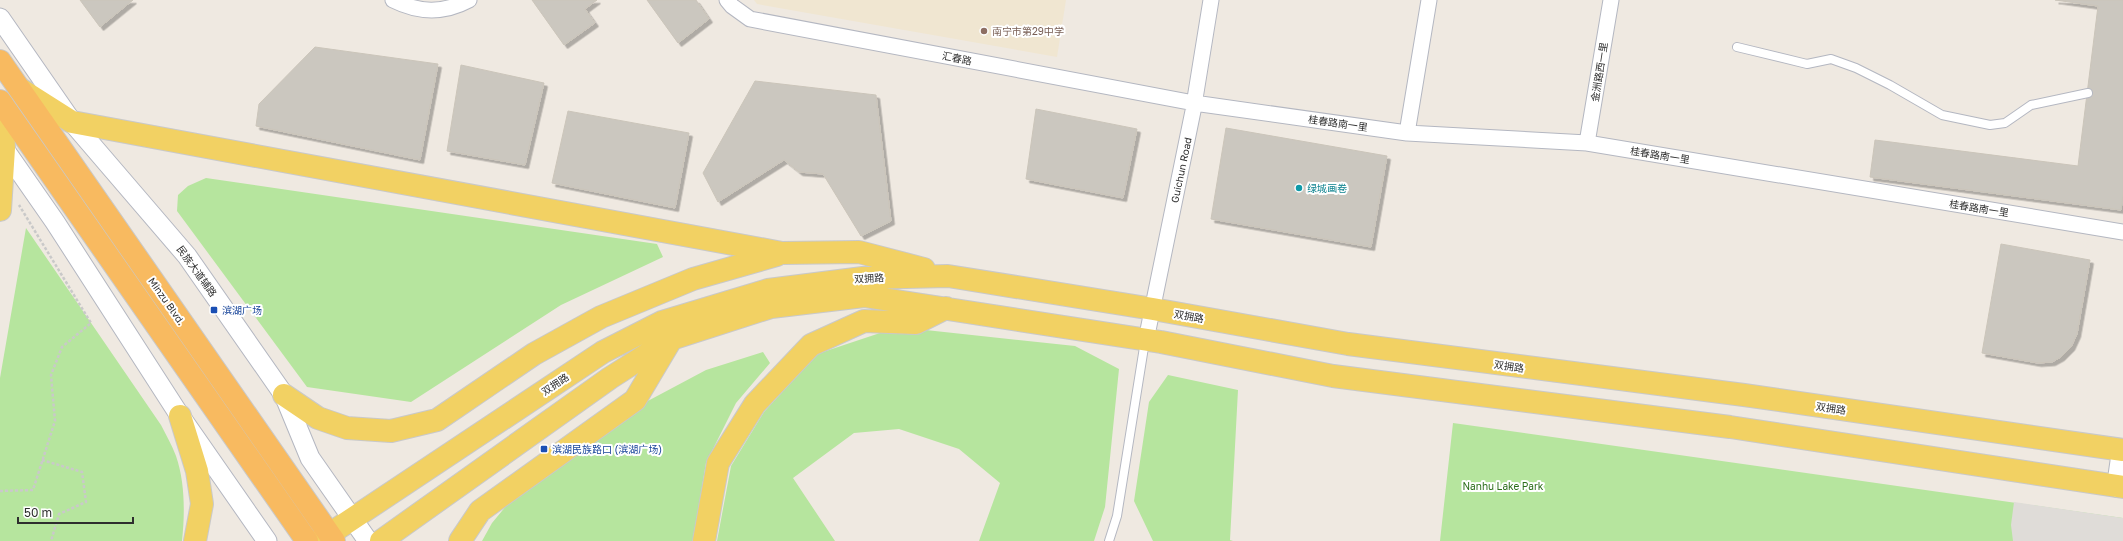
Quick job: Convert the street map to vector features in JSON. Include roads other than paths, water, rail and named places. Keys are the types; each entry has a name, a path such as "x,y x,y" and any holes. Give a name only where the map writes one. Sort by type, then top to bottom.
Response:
{"highway":[{"name":"Minzu Blvd.","path":"0,61 328,539"},
{"path":"1,102 307,541"}],"main road":[{"path":"20,89 72,122 782,253 859,252 948,276"},
{"path":"1,102 1,206"},
{"path":"284,394 318,418 347,428 391,431 437,420 534,354 601,317 693,279 782,253"},
{"name":"双拥路","path":"328,539 352,519 603,352 662,322 768,290 863,278 948,276 1153,309 1348,344 1744,395 2123,450"},
{"name":"双拥路","path":"381,541 610,378 671,339 779,306 864,296 1146,340 1333,376 1730,427 2121,486"},
{"path":"704,541 718,463 755,404 811,345 864,321 916,323 946,308"},
{"path":"460,541 480,511 634,400 671,339"},
{"path":"180,416 197,471 202,504 195,541"},
{"path":"2121,486 2123,450"}],"street":[{"path":"393,0 405,6 428,11 455,8 469,0"},
{"name":"汇春路","path":"727,0 732,6 750,19 1194,103"},
{"name":"Guichun Road","path":"1146,340 1194,103 1211,0"},
{"path":"1407,133 1429,0"},
{"name":"金洲路西一里","path":"1587,143 1611,0"},
{"name":"民族大道辅路","path":"0,18 72,122 187,256 284,394 310,458 368,541"},
{"name":"桂春路南一里","path":"1194,103 1407,133 1587,143 2123,232"},
{"path":"2,146 55,222 180,416 267,541"}],"lane":[{"path":"1737,47 1807,64 1831,59 1890,85 1942,115 1990,125 2005,123 2031,105 2088,93"},
{"path":"1109,541 1117,516 1146,340"}],"place":[{"name":"南宁市第29中学","path":"984,31"},
{"name":"绿城画卷","path":"1299,188"},
{"name":"滨湖广场","path":"214,310"},
{"name":"滨湖民族路口 (滨湖广场)","path":"544,449"}],"park label":[{"name":"Nanhu Lake Park","path":"1503,486"}]}
